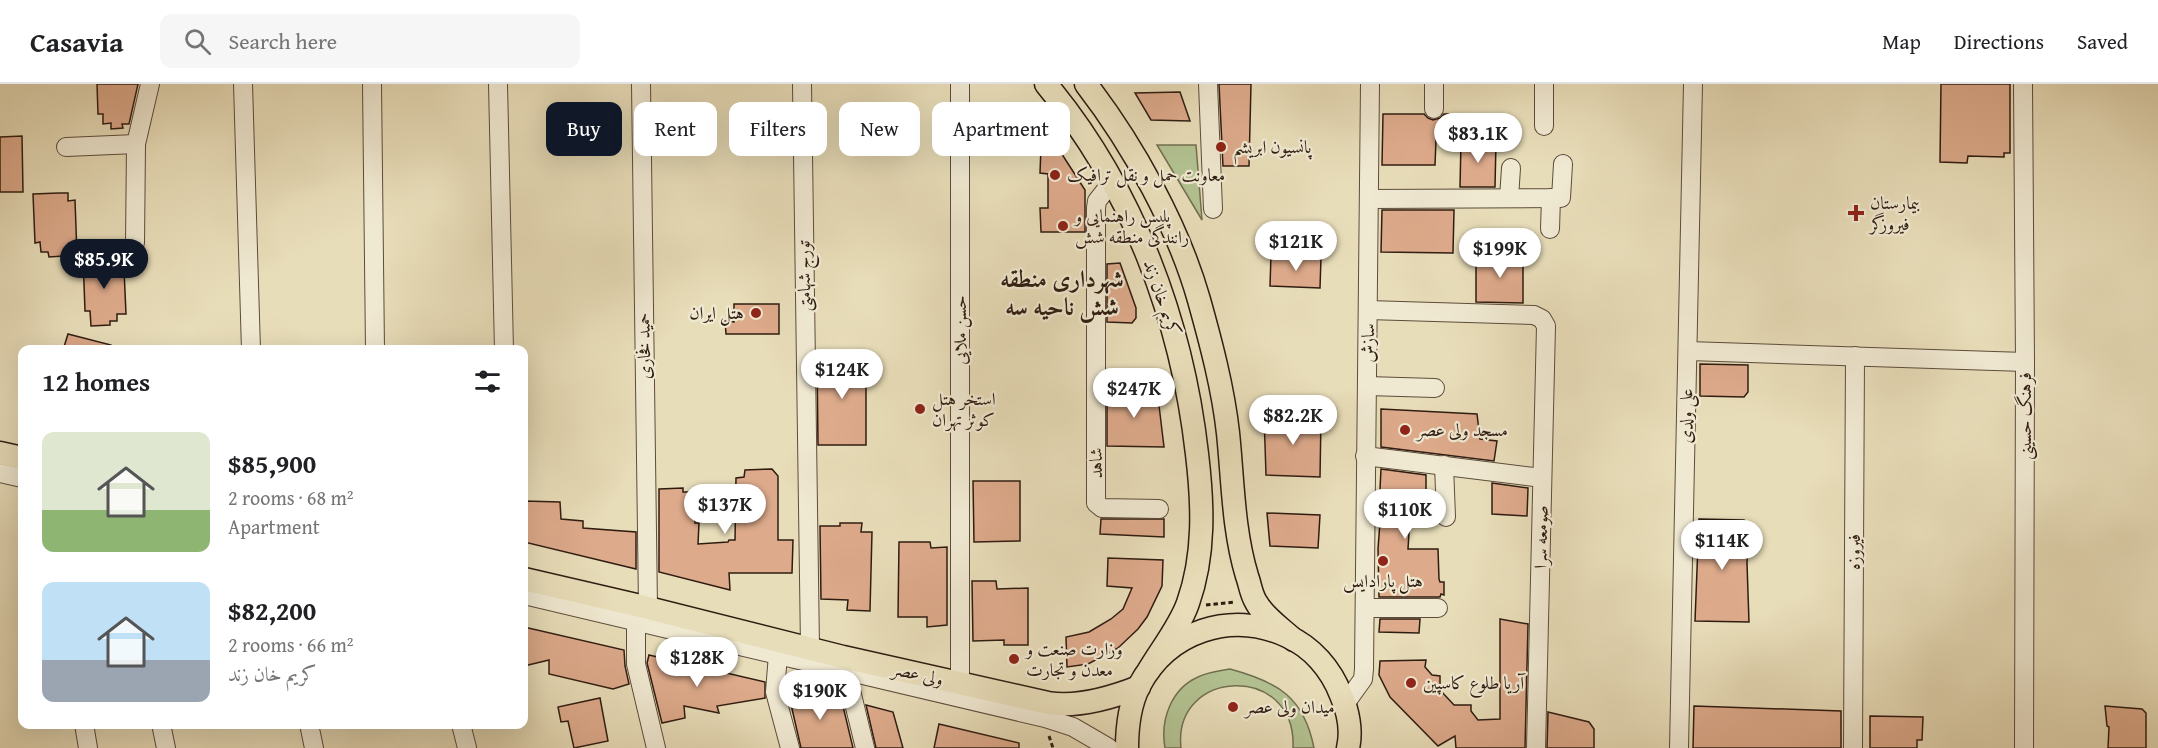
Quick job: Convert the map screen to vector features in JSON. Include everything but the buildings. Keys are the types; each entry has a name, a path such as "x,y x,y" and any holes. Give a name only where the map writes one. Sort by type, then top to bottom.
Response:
{"main road":[{"name":"کریم خان زند","path":"1046,84 1095,152 1145,251 1162,291 1174,328 1189,395 1202,512 1197,564 1187,605 1144,678"},
{"name":"کریم خان زند","path":"1086,84 1124,137 1166,215 1184,256 1199,298 1224,402 1242,561 1254,599 1260,609 1294,639"},
{"path":"0,453 18,457"},
{"name":"ولی عصر","path":"528,580 778,647 810,648 844,665 960,683 1053,704 1097,701 1144,678"},
{"path":"1127,748 1127,728 1131,707 1144,678 1172,647 1200,631 1247,624 1264,627 1294,639 1315,654 1331,674 1345,704 1353,746"}],"street":[{"path":"135,243 136,144 150,84"},
{"path":"243,84 251,345"},
{"path":"372,84 375,345"},
{"path":"498,84 504,345"},
{"name":"حمید فخاری","path":"641,84 640,611 636,664 656,748"},
{"name":"تورج شهامتی","path":"802,84 810,648"},
{"name":"حسن ملایی","path":"960,84 960,683"},
{"path":"1208,84 1213,209"},
{"name":"سازش","path":"1345,704 1363,679 1370,84"},
{"path":"1434,84 1434,110"},
{"path":"1544,84 1544,126"},
{"name":"علی ولدی","path":"1679,748 1693,84"},
{"name":"فرهنگ حسینی","path":"2023,84 2024,748"},
{"path":"66,147 136,144"},
{"path":"1550,229 1563,164"},
{"path":"1509,198 1511,168"},
{"name":"شاهد","path":"1112,182 1097,201 1096,208 1096,503 1099,507 1108,509 1159,509"},
{"path":"1369,199 1556,198"},
{"name":"صومعه سرا","path":"1368,310 1534,315 1542,319 1546,326 1536,748"},
{"path":"1688,351 2025,362"},
{"name":"فیروزه","path":"1853,748 1855,356"},
{"path":"1367,386 1434,388"},
{"path":"1365,456 1542,478"},
{"path":"1444,465 1446,517"},
{"path":"0,473 18,477"},
{"path":"528,596 640,611"},
{"path":"1365,608 1438,608"},
{"path":"790,748 775,692 778,647 1056,721 1073,727 1109,748"},
{"path":"844,665 865,748"},
{"path":"85,729 88,748"},
{"path":"162,729 166,748"},
{"path":"310,729 314,748"},
{"path":"462,729 467,748"}],"path":[{"path":"1198,606 1237,602"}],"green space":[{"path":"1157,145 1196,145 1202,220"},
{"path":"1230,669 1262,680 1286,694 1303,716 1314,748 1293,748 1289,720 1276,700 1257,689 1235,686 1214,690 1195,702 1183,722 1181,748 1165,748 1164,727 1174,697 1189,682 1202,675"}],"place":[{"name":"پانسیون ابریشم","path":"1221,147"},
{"name":"معاونت حمل و نقل ترافیک","path":"1055,175"},
{"name":"بیمارستان فیروزگر","path":"1856,213"},
{"name":"پلیس راهنمایی و رانندگی منطقه شش","path":"1063,226"},
{"name":"هتل ايران","path":"756,313"},
{"name":"استخر هتل کوثر تهران","path":"920,409"},
{"name":"مسجد ولی عصر","path":"1405,430"},
{"name":"هتل پارادایس","path":"1383,561"},
{"name":"وزارت صنعت و معدن و تجارت","path":"1014,659"},
{"name":"آریا طلوع کاسپین","path":"1411,683"},
{"name":"میدان ولی عصر","path":"1233,707"}],"district":[{"name":"شهرداری منطقه شش ناحیه سه","path":"1062,293"}]}
